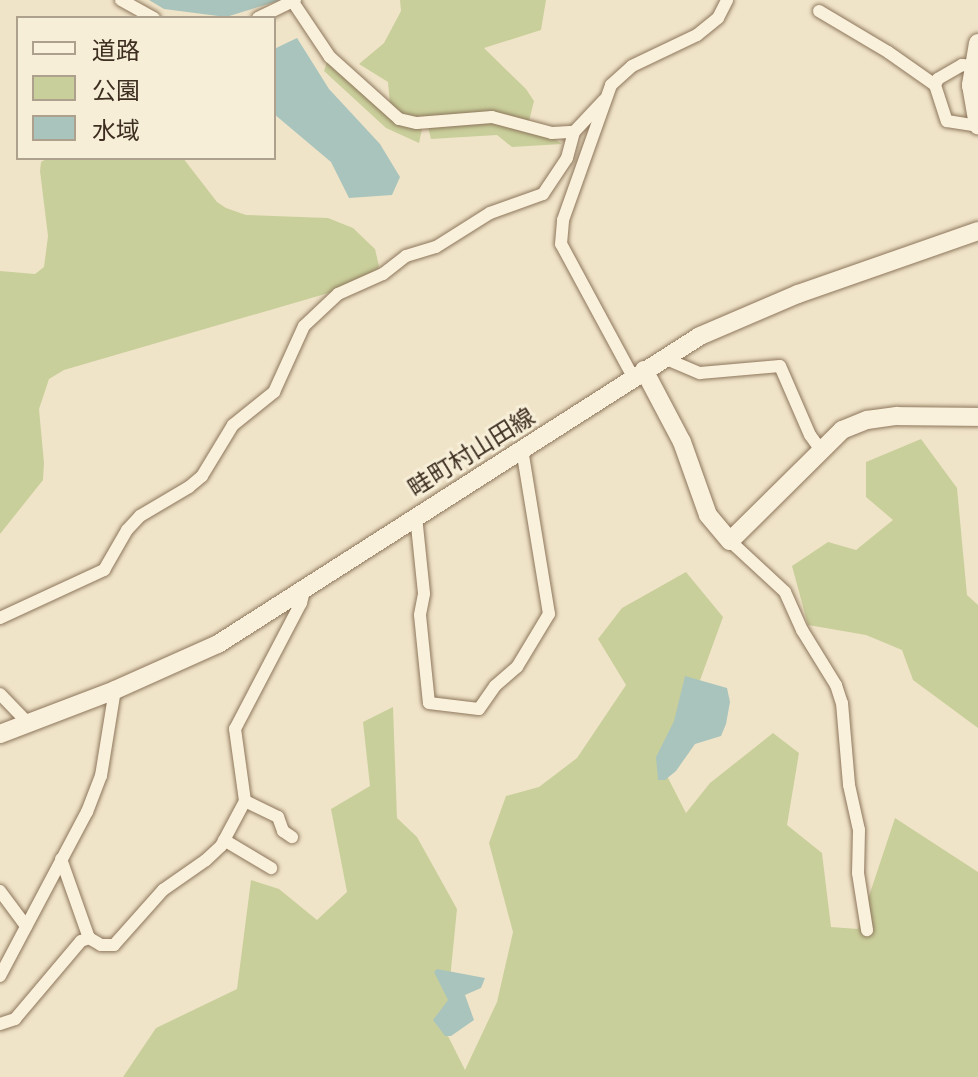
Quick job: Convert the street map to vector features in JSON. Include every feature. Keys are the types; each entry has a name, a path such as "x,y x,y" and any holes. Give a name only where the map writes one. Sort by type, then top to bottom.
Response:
{"main road":[{"path":"978,43 972,66 973,105 978,126"},
{"name":"畦町村山田線","path":"0,734 115,690 218,644 700,336 798,294 978,231"},
{"path":"639,374 682,442 708,515 730,541 842,430 867,420 978,417"}],"street":[{"path":"121,0 150,16"},
{"path":"639,374 561,244 563,220 604,100 620,73 697,35 718,18 727,0"},
{"path":"262,16 294,1 330,57 399,119 417,123 492,117 552,133 574,132"},
{"path":"819,11 888,52 935,85 947,121 978,126"},
{"path":"935,85 938,79 962,65 972,66"},
{"path":"0,618 104,570 127,530 140,516 196,481 233,425 274,392 304,326 338,294 383,274 399,260 436,247 490,213 543,194 567,158 574,132 604,100"},
{"path":"664,358 700,373 780,366 810,435 821,450"},
{"path":"416,516 424,594 420,615 429,703 479,709 495,686 517,667 549,614 522,450"},
{"path":"730,541 785,592 802,630 836,685 842,703 849,785 859,830 858,873 867,930"},
{"path":"61,859 89,938 101,945 114,945 163,890 206,860 224,840 245,801 235,729 301,603 304,591"},
{"path":"0,976 87,812 101,776 115,690"},
{"path":"0,694 27,722"},
{"path":"245,801 278,817 283,831 292,837"},
{"path":"224,840 271,868"},
{"path":"0,891 26,926"},
{"path":"0,1024 15,1019 70,953 89,938"}],"green space":[{"path":"400,0 546,0 541,30 484,48 526,89 534,101 529,121 562,144 512,147 497,135 431,139 425,115 419,143 386,128 324,71 329,56 390,105 388,82 359,64 384,43 401,11"},
{"path":"185,160 217,202 226,208 246,215 328,218 353,228 375,249 379,266 373,278 349,287 64,370 49,379 39,409 43,480 0,534 0,271 35,274 44,267 48,236 41,162"},
{"path":"921,439 957,488 967,595 978,605 978,728 913,680 902,650 866,635 808,625 792,566 828,542 856,550 893,520 866,497 866,462"},
{"path":"686,572 723,617 666,774 686,813 710,783 773,733 799,753 787,825 822,853 831,927 858,929 895,818 978,872 978,1077 123,1077 156,1028 237,989 251,880 279,889 317,920 347,892 331,809 370,786 363,722 393,707 397,818 417,837 457,909 445,1030 465,1070 497,1002 513,932 489,843 506,796 539,787 577,758 626,685 598,639 622,608"}],"water":[{"path":"149,0 281,0 229,16 164,9"},
{"path":"297,38 329,89 380,144 400,177 392,195 349,198 331,162 276,116 276,48"},
{"path":"685,676 727,688 730,702 726,724 721,736 695,744 676,771 665,780 658,780 656,757 674,721"},
{"path":"437,969 485,978 481,988 465,995 474,1020 451,1036 445,1036 433,1020 448,1000 434,972"}]}
